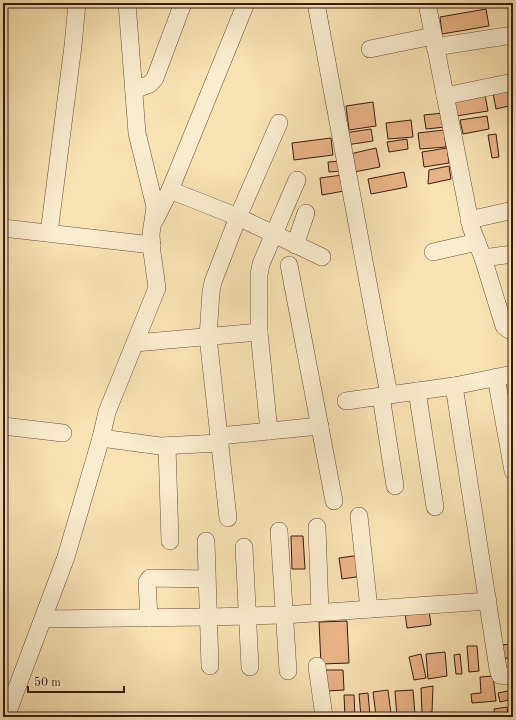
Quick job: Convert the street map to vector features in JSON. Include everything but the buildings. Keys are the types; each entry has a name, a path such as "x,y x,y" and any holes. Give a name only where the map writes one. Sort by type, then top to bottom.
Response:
{"street":[{"path":"49,233 73,46 77,3"},
{"path":"6,717 66,557 108,412 157,288 152,245 152,226 155,207 137,133 127,3"},
{"path":"134,90 150,84 154,78 183,3"},
{"path":"152,226 170,190 246,3"},
{"path":"316,3 385,395 396,486"},
{"path":"427,3 469,220 484,258 504,326 513,331"},
{"path":"370,49 513,36"},
{"path":"445,96 513,82"},
{"path":"228,518 208,336 211,292 213,282 238,218 279,123"},
{"path":"269,431 259,332 259,275 261,264 297,180"},
{"path":"170,190 238,218 322,257"},
{"path":"469,220 513,210"},
{"path":"295,244 306,213"},
{"path":"3,228 152,245"},
{"path":"433,252 477,242"},
{"path":"484,258 513,254"},
{"path":"289,265 334,501"},
{"path":"135,343 259,332"},
{"path":"346,401 454,386 513,374"},
{"path":"496,377 513,471"},
{"path":"454,386 498,669 500,675 513,676"},
{"path":"417,391 436,507"},
{"path":"3,426 63,433"},
{"path":"101,438 152,446 167,446 219,440 269,431 320,426"},
{"path":"167,446 170,541"},
{"path":"359,516 369,609"},
{"path":"317,527 320,612"},
{"path":"279,531 288,671"},
{"path":"206,541 210,666"},
{"path":"244,547 250,667"},
{"path":"149,618 147,582 150,578 208,579"},
{"path":"44,619 247,616 488,601"},
{"path":"317,666 324,717"}]}
